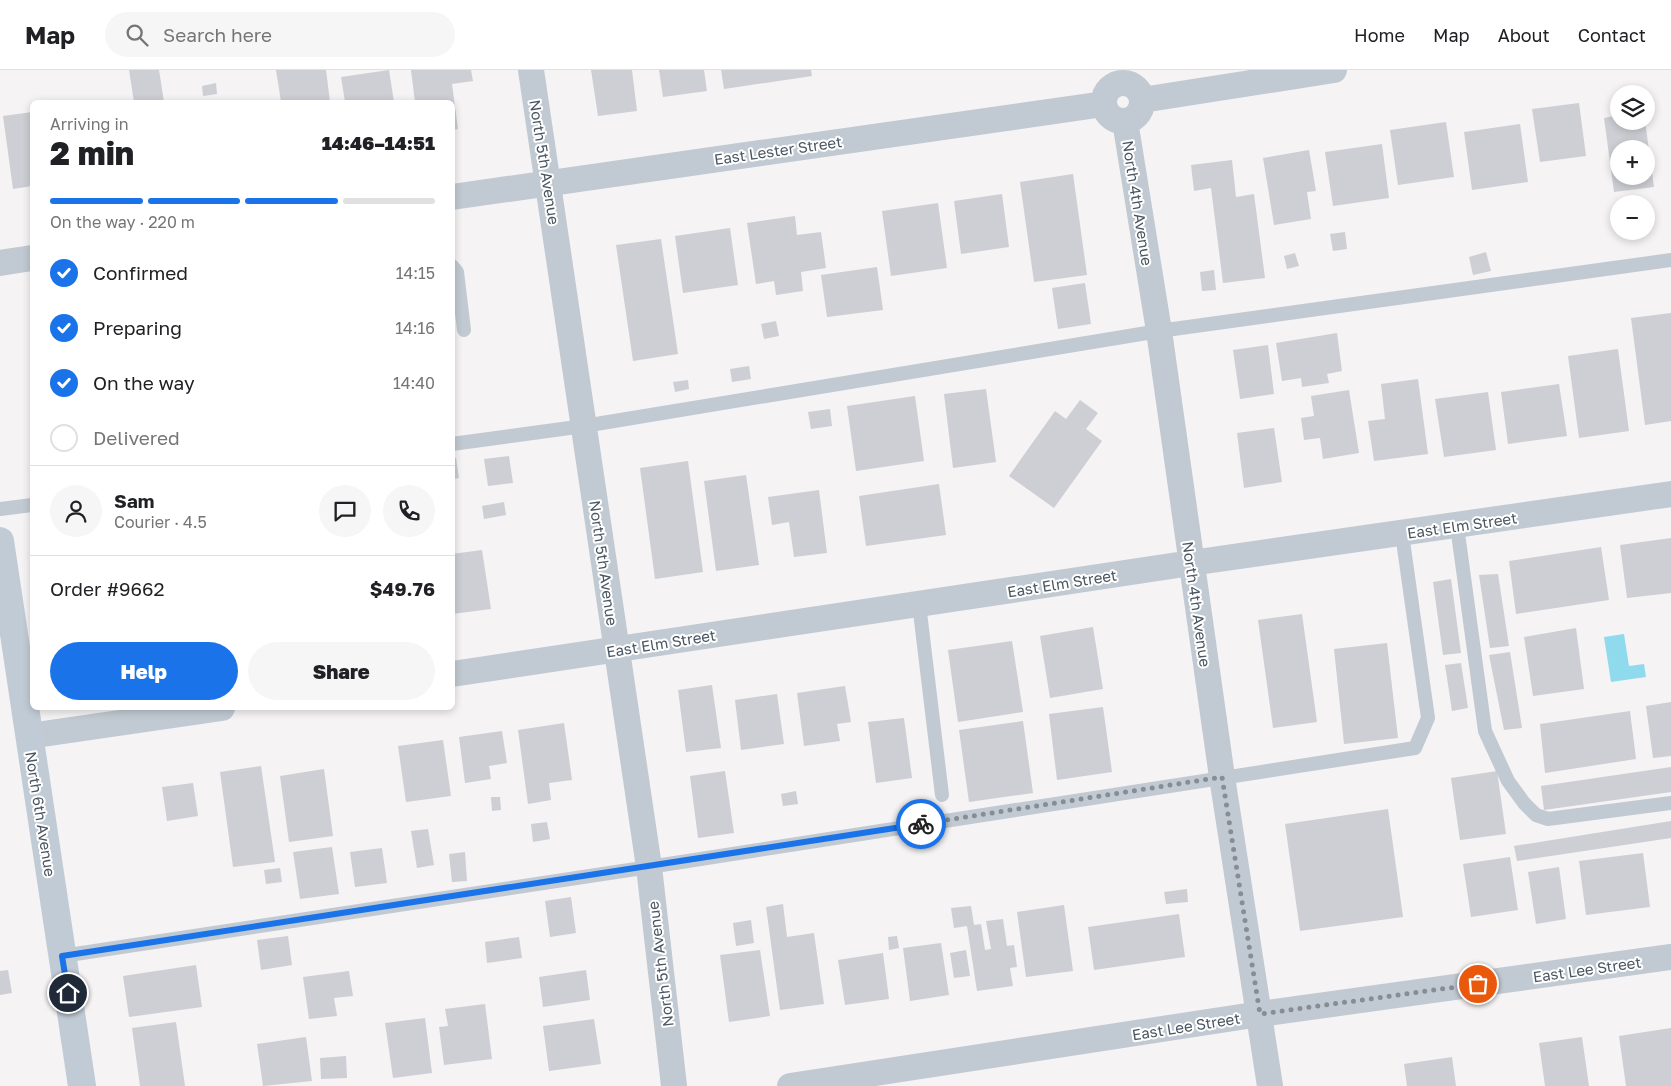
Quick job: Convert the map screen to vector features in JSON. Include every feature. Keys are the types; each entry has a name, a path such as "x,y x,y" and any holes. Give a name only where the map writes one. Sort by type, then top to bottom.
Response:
{"street":[{"name":"North 5th Avenue","path":"530,70 649,867 674,1086"},
{"path":"1142,100 1334,70"},
{"path":"1119,76 1138,90 1142,100 1137,115 1126,121 1113,119 1108,114 1104,104 1108,89 1119,76"},
{"name":"East Lester Street","path":"455,197 1104,104"},
{"name":"North 4th Avenue","path":"1126,121 1159,331 1222,777 1270,1086"},
{"path":"0,263 30,258"},
{"name":"East Elm Street","path":"455,674 1191,563 1671,494"},
{"name":"North 6th Avenue","path":"0,541 8,655 29,736 82,1086"},
{"path":"29,736 208,710"},
{"name":"East Lee Street","path":"790,1086 1260,1014 1671,957"}],"lane":[{"path":"455,444 584,426 1159,331 1671,260"},
{"path":"455,270 457,272 464,330"},
{"path":"0,509 30,505"},
{"path":"1458,526 1485,731 1508,781 1524,803 1536,815 1548,820 1671,803"},
{"path":"62,956 1415,748 1428,718 1402,534"},
{"path":"920,604 942,795"}],"water":[{"path":"1624,634 1629,666 1644,664 1646,677 1611,682 1604,637"}],"building":[{"path":"129,70 159,70 164,100 134,100"},
{"path":"276,70 326,70 330,100 281,100"},
{"path":"389,70 394,100 345,100 341,77"},
{"path":"411,70 471,70 473,81 452,84 454,100 415,100"},
{"path":"591,70 632,70 637,111 598,116"},
{"path":"659,70 704,70 707,91 663,97"},
{"path":"721,70 811,70 812,76 724,89"},
{"path":"216,83 217,94 203,96 202,86"},
{"path":"1579,103 1586,156 1540,162 1532,109"},
{"path":"455,106 458,129 455,130"},
{"path":"30,112 30,186 13,189 3,116"},
{"path":"1610,117 1610,130 1646,130 1648,140 1610,140 1610,162 1604,118"},
{"path":"1446,122 1454,177 1398,185 1390,130"},
{"path":"1520,124 1528,182 1472,190 1464,132"},
{"path":"1382,144 1389,198 1333,206 1325,152"},
{"path":"1309,150 1316,191 1307,192 1311,219 1274,225 1263,158"},
{"path":"1232,160 1236,197 1254,194 1265,278 1223,283 1211,188 1194,191 1191,165"},
{"path":"1073,174 1087,275 1034,282 1020,182"},
{"path":"1613,185 1654,185 1654,187 1614,192"},
{"path":"1002,194 1009,247 961,254 954,201"},
{"path":"938,203 947,268 891,276 882,211"},
{"path":"795,216 797,235 821,232 826,268 801,272 803,291 776,295 774,281 756,284 747,223"},
{"path":"730,228 738,285 683,293 675,236"},
{"path":"1345,232 1347,249 1333,251 1330,234"},
{"path":"661,239 678,354 633,361 616,245"},
{"path":"1486,252 1491,271 1473,275 1469,257"},
{"path":"1295,253 1299,266 1287,269 1284,256"},
{"path":"877,267 883,310 827,317 821,275"},
{"path":"1214,270 1216,290 1202,291 1200,272"},
{"path":"1085,283 1091,324 1058,329 1052,288"},
{"path":"1671,313 1671,421 1645,425 1631,318"},
{"path":"776,321 779,336 764,339 761,324"},
{"path":"1337,333 1342,371 1327,374 1329,383 1302,387 1301,378 1282,381 1276,343"},
{"path":"1268,345 1274,394 1240,399 1233,350"},
{"path":"1618,349 1629,431 1579,438 1568,356"},
{"path":"749,366 751,379 732,382 730,369"},
{"path":"1418,379 1428,454 1374,461 1368,421 1385,419 1381,384"},
{"path":"688,380 689,389 675,392 673,382"},
{"path":"1559,384 1567,436 1508,444 1501,392"},
{"path":"986,389 996,462 953,468 944,394"},
{"path":"1349,390 1359,453 1323,459 1320,438 1304,440 1301,418 1314,416 1311,396"},
{"path":"1488,392 1496,450 1444,457 1435,399"},
{"path":"915,396 924,461 856,471 847,406"},
{"path":"1080,400 1098,413 1086,429 1102,441 1054,508 1009,476 1055,411 1066,419"},
{"path":"830,409 832,426 811,429 808,412"},
{"path":"1274,428 1282,482 1244,488 1237,433"},
{"path":"509,456 513,483 488,486 484,459"},
{"path":"455,458 456,458 459,478 455,479"},
{"path":"688,461 703,572 655,579 640,468"},
{"path":"746,475 759,565 716,571 704,481"},
{"path":"939,484 946,535 866,546 859,496"},
{"path":"819,490 827,553 794,557 789,522 772,525 768,497"},
{"path":"504,502 506,515 484,519 482,506"},
{"path":"1671,538 1671,593 1627,598 1620,545"},
{"path":"1601,547 1609,600 1516,614 1509,561"},
{"path":"482,550 491,609 455,614 455,554"},
{"path":"1498,574 1509,646 1490,648 1479,575"},
{"path":"1451,579 1461,653 1443,655 1433,582"},
{"path":"1302,614 1317,722 1273,728 1258,620"},
{"path":"1093,627 1103,689 1050,698 1040,636"},
{"path":"1576,628 1584,689 1533,696 1524,637"},
{"path":"1012,641 1023,712 958,722 948,650"},
{"path":"1387,643 1398,738 1344,744 1334,649"},
{"path":"1510,652 1522,728 1504,730 1489,655"},
{"path":"1461,663 1468,708 1452,711 1445,665"},
{"path":"712,685 721,748 686,752 678,690"},
{"path":"845,686 851,722 837,724 840,741 804,746 797,693"},
{"path":"777,694 784,744 741,750 735,700"},
{"path":"1671,702 1671,756 1653,758 1646,706"},
{"path":"1103,707 1112,772 1057,780 1049,714"},
{"path":"1630,711 1636,759 1545,773 1540,724"},
{"path":"904,718 912,778 876,783 868,722"},
{"path":"1023,721 1033,793 969,802 959,730"},
{"path":"564,723 572,780 549,783 551,800 528,804 518,730"},
{"path":"502,731 507,763 489,766 491,779 465,783 459,737"},
{"path":"443,740 451,796 406,802 398,746"},
{"path":"261,766 275,862 233,867 220,772"},
{"path":"1671,767 1671,792 1544,810 1541,786"},
{"path":"324,769 333,836 289,842 280,776"},
{"path":"725,771 734,833 698,838 690,776"},
{"path":"1497,771 1506,834 1460,840 1451,778"},
{"path":"193,783 198,816 167,821 162,787"},
{"path":"796,791 798,804 783,806 781,794"},
{"path":"491,797 500,797 501,810 492,811"},
{"path":"1388,809 1403,917 1300,931 1285,824"},
{"path":"1671,821 1671,838 1517,861 1514,846"},
{"path":"547,822 550,839 533,842 531,824"},
{"path":"428,829 434,865 417,868 411,831"},
{"path":"332,847 339,894 300,899 293,852"},
{"path":"382,848 387,883 355,887 350,852"},
{"path":"465,852 467,881 452,882 449,854"},
{"path":"1643,853 1650,907 1586,915 1579,861"},
{"path":"1510,857 1518,910 1471,917 1463,864"},
{"path":"1559,867 1566,919 1536,924 1528,872"},
{"path":"280,868 282,882 266,884 264,870"},
{"path":"1187,889 1188,902 1166,904 1164,892"},
{"path":"571,897 576,933 550,937 545,901"},
{"path":"783,904 787,937 814,933 824,1004 780,1010 766,907"},
{"path":"1064,905 1073,971 1026,977 1017,912"},
{"path":"971,906 974,925 981,924 985,950 991,949 986,921 1003,919 1007,946 1014,945 1017,967 1010,968 1013,986 977,991 967,926 954,928 951,908"},
{"path":"1179,914 1185,957 1094,970 1088,927"},
{"path":"751,920 754,943 736,946 733,923"},
{"path":"288,936 292,965 261,970 257,940"},
{"path":"897,936 899,948 889,950 888,937"},
{"path":"519,937 522,958 487,963 485,942"},
{"path":"941,943 949,995 910,1001 903,948"},
{"path":"760,950 770,1016 729,1022 720,955"},
{"path":"966,950 970,976 954,978 950,953"},
{"path":"883,953 889,999 845,1005 838,960"},
{"path":"196,965 202,1007 129,1017 123,976"},
{"path":"8,970 12,993 0,995 0,971"},
{"path":"586,970 590,1000 543,1007 539,977"},
{"path":"349,971 353,996 334,998 337,1016 309,1019 303,977"},
{"path":"485,1004 492,1059 444,1065 439,1027 448,1026 445,1009"},
{"path":"425,1018 432,1073 393,1078 385,1023"},
{"path":"594,1019 601,1064 549,1071 543,1026"},
{"path":"176,1022 185,1086 140,1086 132,1028"},
{"path":"1671,1028 1671,1086 1626,1086 1619,1036"},
{"path":"306,1037 312,1081 263,1086 257,1044"},
{"path":"1582,1037 1589,1086 1545,1086 1539,1043"},
{"path":"346,1056 347,1078 321,1079 320,1058"},
{"path":"1452,1057 1456,1086 1407,1086 1404,1064"}],"way so far":[{"path":"921,824 1222,777 1260,1014 1478,984"}],"route":[{"path":"68,993 62,956 921,824"}]}
